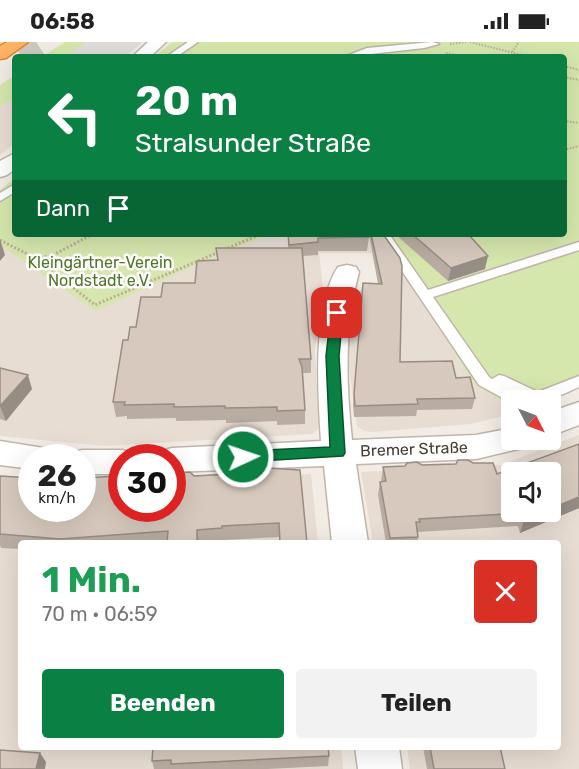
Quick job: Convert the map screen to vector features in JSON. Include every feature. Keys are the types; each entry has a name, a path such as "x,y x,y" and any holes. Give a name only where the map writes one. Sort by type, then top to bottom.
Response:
{"highway":[{"path":"0,54 19,42"}],"street":[{"path":"144,54 158,42"},
{"path":"0,171 12,161"},
{"path":"347,272 339,291 332,356 338,453 350,540"},
{"name":"Bremer Straße","path":"186,459 476,447 501,442"},
{"path":"0,453 18,455"},
{"path":"378,750 380,769"}],"lane":[{"path":"175,54 194,42"},
{"path":"356,54 366,50 410,48 435,44 386,42"},
{"path":"385,237 484,381 501,390"},
{"path":"426,295 579,246"},
{"path":"484,381 496,379 538,398 579,381"}],"path":[{"path":"470,42 519,54"},
{"path":"512,52 519,42"},
{"path":"37,259 53,255 87,237"},
{"path":"0,240 37,259 95,305 254,237"}],"shaded area":[{"path":"87,42 143,42 129,54 69,54"},
{"path":"12,99 12,145 0,155 0,107"},
{"path":"263,237 380,237 475,385 501,400 501,416 471,424 372,432 364,431 357,426 347,351 352,295 360,290 384,290 380,269 375,269 372,253 319,253 323,289 315,349 319,423 318,429 312,434 104,446 0,436 0,245 43,274 198,264"},
{"path":"579,435 579,769 410,769 407,750 561,750 561,540 372,540 361,472 501,465 501,522 561,522 561,462 509,462 540,450 561,450 561,442"},
{"path":"311,474 318,540 18,540 18,750 341,750 343,769 0,769 0,475 18,477 18,522 96,522 96,508 108,508 108,522 186,522 186,479"}],"green space":[{"path":"65,42 87,42 69,54 47,54"},
{"path":"172,42 579,42 579,387 561,394 561,390 501,390 501,400 475,385 380,237 567,237 567,54 158,54"},
{"path":"12,77 12,99 0,107 0,85"},
{"name":"Kleingärtner-Verein Nordstadt e.V.","path":"12,180 12,237 263,237 96,311 0,245 0,190"}],"building":[{"path":"288,237 369,237 318,238 318,242 289,245"},
{"path":"372,237 385,237 400,258 402,266 400,362 452,361 456,378 470,377 475,398 417,399 418,404 355,406 363,283 382,284"},
{"path":"415,237 471,237 488,256 451,268"},
{"path":"216,248 302,248 311,359 299,359 302,367 305,410 277,411 277,407 174,407 174,404 124,405 125,402 113,402 123,340 128,340 130,327 136,327 141,297 161,297 163,283 195,283 197,261 218,260"},
{"path":"0,368 28,375 0,406"},
{"path":"579,444 579,497 561,504 561,462 530,462"},
{"path":"458,460 468,460 473,463 493,463 497,474 501,473 501,514 419,519 420,522 416,522 418,537 390,538 380,482 386,481 383,467 405,466 407,463 417,462 422,465 456,464"},
{"path":"268,468 300,470 307,540 280,540 279,523 222,526 222,528 197,530 197,540 167,540 168,531 60,539 0,534 0,476 18,477 18,522 96,522 96,477 108,477 108,522 186,522 186,472 190,472 194,476 264,472"},
{"path":"0,750 40,753 36,769 0,769"},
{"path":"153,750 328,750 329,756 171,764 171,760 152,761"},
{"path":"431,750 501,750 505,769 434,769"}],"tunnel":[{"path":"26,54 44,42"}],"route":[{"path":"243,457 338,453 332,356 337,313"}]}
